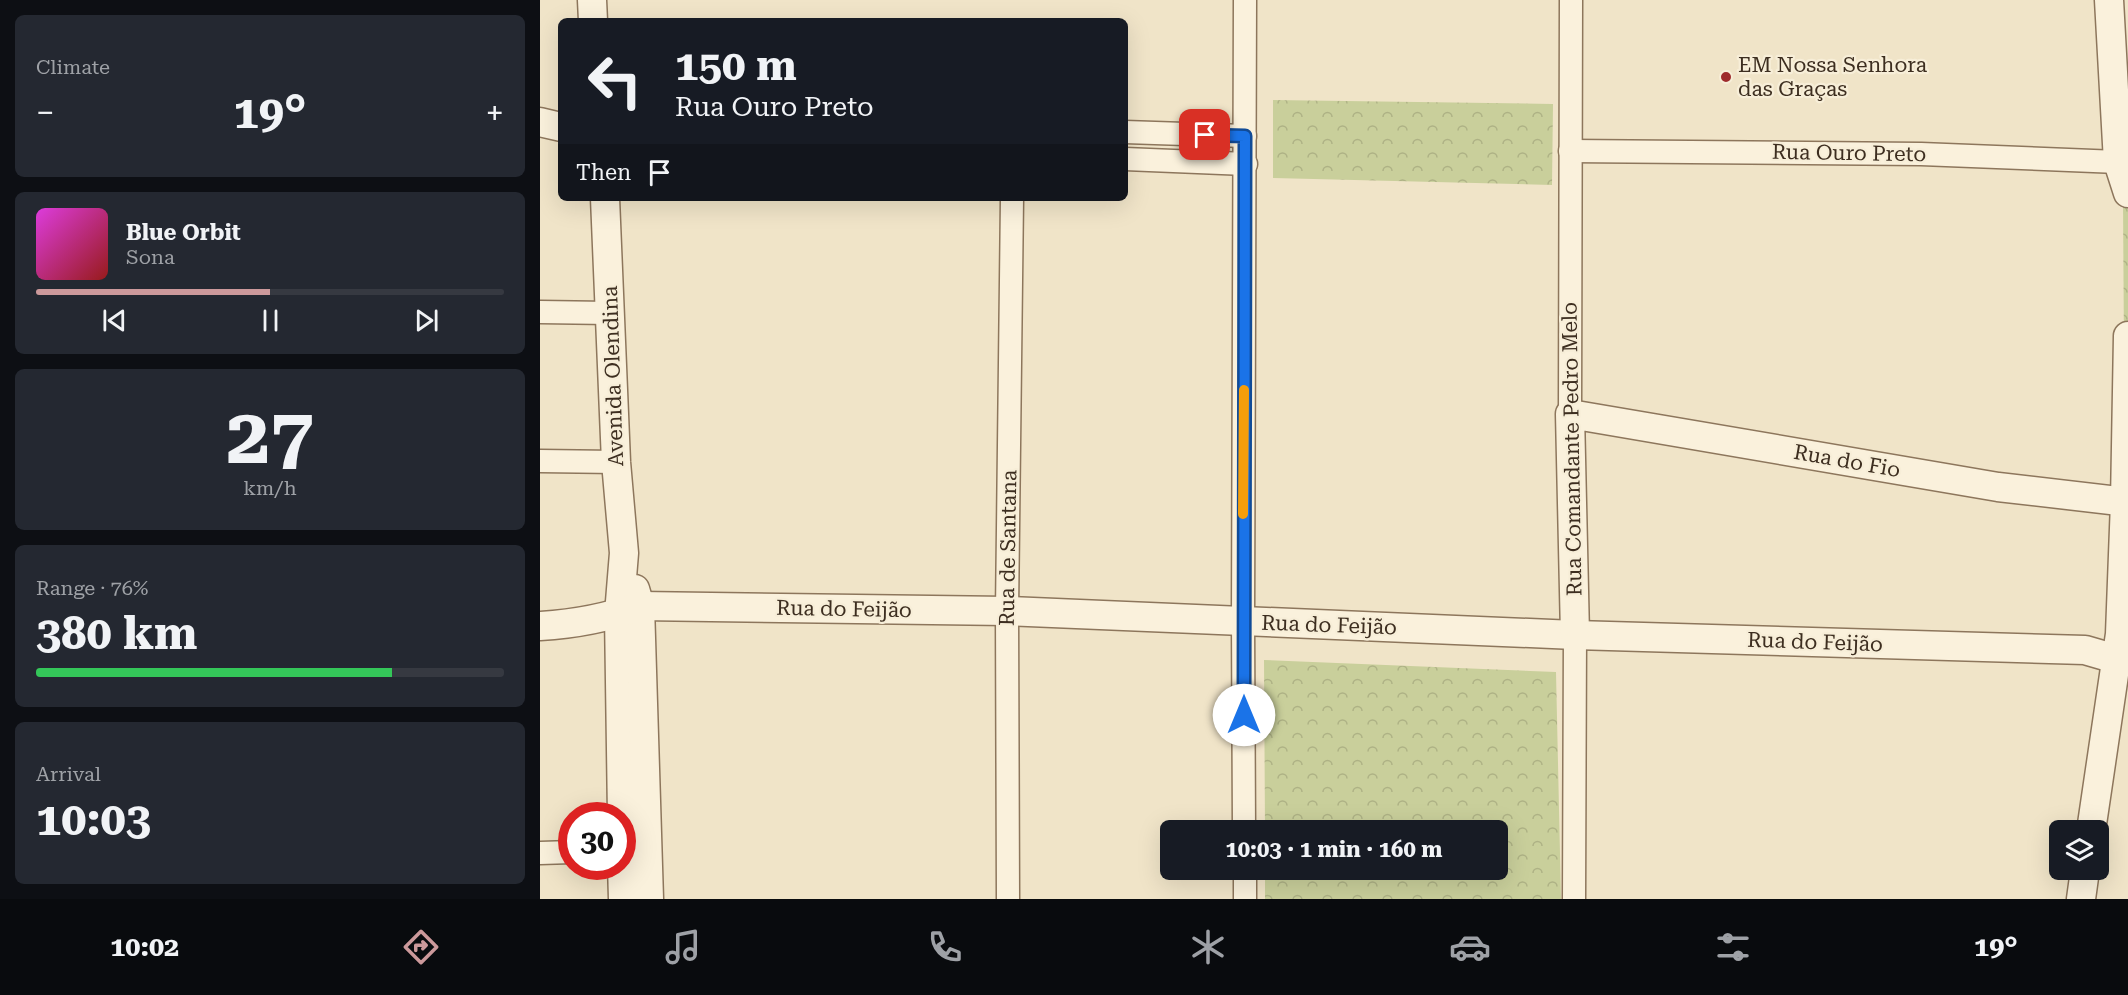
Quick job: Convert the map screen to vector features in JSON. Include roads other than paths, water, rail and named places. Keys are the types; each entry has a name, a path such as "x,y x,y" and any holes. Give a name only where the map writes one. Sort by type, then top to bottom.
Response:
{"street":[{"path":"592,0 593,18"},
{"path":"1244,820 1245,0"},
{"name":"Rua Comandante Pedro Melo","path":"1571,0 1570,414 1575,635 1574,899"},
{"path":"2109,0 2120,48 2123,163 2128,193"},
{"path":"540,120 558,117"},
{"path":"540,120 558,126"},
{"path":"1128,132 1245,136"},
{"name":"Rua Ouro Preto","path":"1570,150 1921,154 2123,163"},
{"path":"1128,159 1246,164"},
{"name":"Avenida Olendina","path":"606,201 616,462 629,610 634,802"},
{"name":"Rua de Santana","path":"1008,899 1007,611 1012,201"},
{"path":"540,312 609,313"},
{"path":"2093,820 2123,646 2128,336"},
{"name":"Rua do Fio","path":"1570,414 1998,487 2126,502"},
{"path":"540,460 616,462"},
{"name":"Rua do Feijão","path":"540,626 576,624 629,610 1007,611 1575,635 2085,650 2123,646"},
{"name":"Avenida Olendina","path":"622,802 629,610"},
{"path":"540,854 558,853"},
{"name":"Avenida Olendina","path":"636,853 649,899"},
{"path":"622,880 623,899"},
{"path":"1245,880 1245,899"},
{"path":"2081,899 2084,880"}],"place":[{"name":"EM Nossa Senhora das Graças","path":"1726,77"}]}
